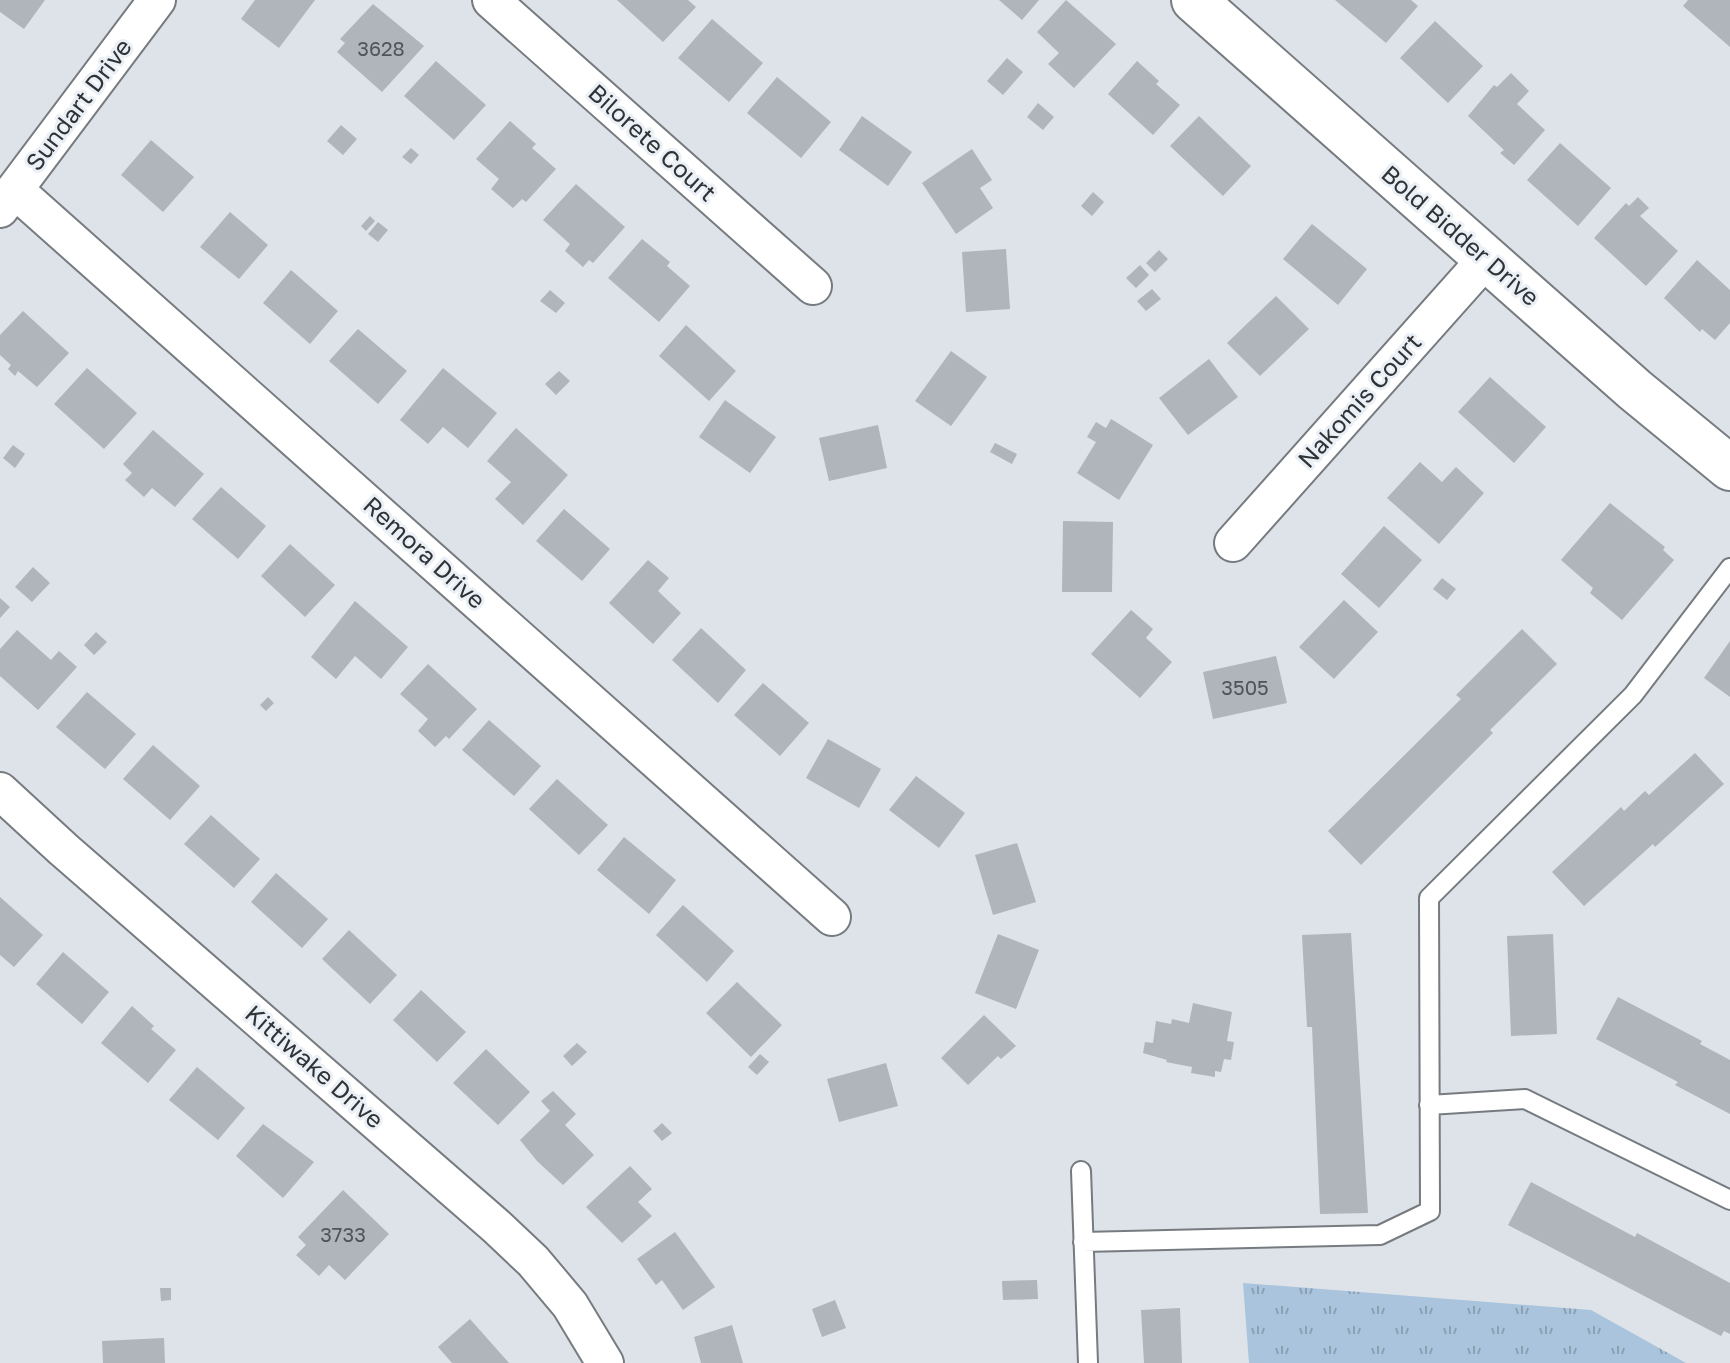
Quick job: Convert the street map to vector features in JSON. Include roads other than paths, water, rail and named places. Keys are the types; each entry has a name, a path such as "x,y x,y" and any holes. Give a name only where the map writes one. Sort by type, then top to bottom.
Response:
{"street":[{"name":"Sundart Drive","path":"7,199 157,0"},
{"name":"Bilorete Court","path":"491,0 813,286"},
{"name":"Bold Bidder Drive","path":"1194,0 1635,390 1730,468"},
{"name":"Remora Drive","path":"7,199 832,917"},
{"name":"Nakomis Court","path":"1233,543 1486,259"},
{"name":"Kittiwake Drive","path":"0,791 506,1235 570,1305 605,1363"}],"lane":[{"path":"1083,1242 1380,1235 1430,1211 1429,898 1633,695 1730,568"},
{"path":"1429,1105 1525,1099 1730,1200"},
{"path":"1081,1171 1088,1363"}]}
